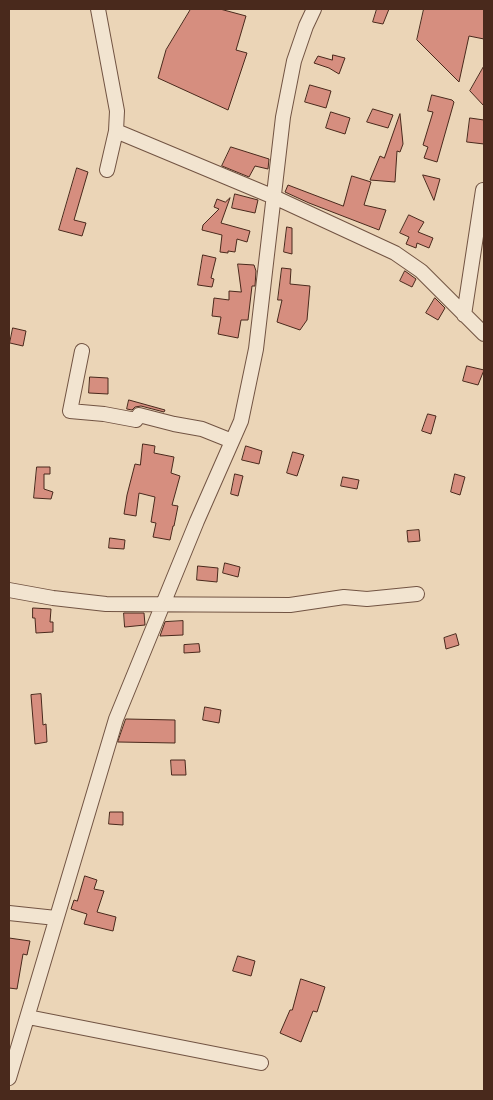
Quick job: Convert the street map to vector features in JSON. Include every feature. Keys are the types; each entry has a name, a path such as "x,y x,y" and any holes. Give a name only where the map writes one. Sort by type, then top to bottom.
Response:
{"street":[{"path":"98,9 117,110 116,132 107,170"},
{"path":"9,1078 116,719 241,421 256,349 283,117 294,61 314,9"},
{"path":"116,132 274,197 395,253 421,271 484,334"},
{"path":"464,315 483,190"},
{"path":"82,351 70,411 104,414 136,420 139,415 202,429 232,440"},
{"path":"9,590 53,598 106,604 164,603 290,606 344,597 367,599 416,594"},
{"path":"9,912 56,918"},
{"path":"28,1017 261,1063"}],"building":[{"path":"191,9 220,9 246,16 236,50 247,53 228,110 158,78 166,50"},
{"path":"377,9 389,9 383,24 373,22"},
{"path":"424,9 484,9 484,39 469,36 459,82 417,40"},
{"path":"333,55 345,58 339,74 314,63 318,56 332,60"},
{"path":"484,66 484,106 470,91"},
{"path":"310,85 331,91 326,108 305,102"},
{"path":"432,95 454,102 437,162 424,158 428,147 423,145 433,112 428,111"},
{"path":"373,109 393,115 388,128 367,122"},
{"path":"331,112 350,118 345,134 326,128"},
{"path":"400,114 403,144 400,152 397,151 395,182 370,180 380,156 384,158"},
{"path":"470,118 484,120 484,144 467,142"},
{"path":"231,147 269,159 268,169 255,166 249,177 222,166"},
{"path":"77,168 88,172 74,220 86,223 82,236 59,230"},
{"path":"423,175 440,179 434,200"},
{"path":"352,176 371,182 364,205 386,210 379,230 285,192 288,185 343,206"},
{"path":"235,194 258,200 255,213 232,208"},
{"path":"230,198 221,223 250,231 247,242 237,239 235,252 228,251 228,253 220,252 222,235 202,230 203,225 219,209 214,207 217,199 225,202"},
{"path":"409,215 424,222 418,232 433,238 429,248 417,243 416,248 406,244 409,237 400,233"},
{"path":"287,227 292,228 292,254 284,252"},
{"path":"203,255 216,258 211,278 214,279 212,287 198,285"},
{"path":"238,264 254,265 256,271 255,286 252,286 248,320 241,320 238,338 218,334 221,317 212,316 214,298 229,300 229,291 241,292"},
{"path":"282,268 291,269 290,284 310,286 307,320 300,330 277,322 282,300 278,300"},
{"path":"405,271 416,279 412,287 400,281"},
{"path":"435,298 445,308 438,320 426,313"},
{"path":"13,328 26,331 23,346 10,343"},
{"path":"467,366 484,370 478,385 463,381"},
{"path":"90,377 108,378 108,394 89,393"},
{"path":"129,400 165,410 164,412 141,406 135,407 132,410 127,409"},
{"path":"428,414 436,416 431,434 422,431"},
{"path":"143,444 155,446 154,453 174,457 171,473 180,476 172,505 178,506 170,540 153,537 156,523 151,522 155,497 139,493 136,516 124,514 135,464 140,465"},
{"path":"246,446 262,451 259,464 242,460"},
{"path":"293,452 304,455 297,476 287,473"},
{"path":"37,467 50,467 50,474 44,474 44,489 53,492 51,499 34,498"},
{"path":"235,474 243,476 238,496 231,494"},
{"path":"455,474 465,477 460,495 451,492"},
{"path":"343,477 359,480 357,489 341,486"},
{"path":"419,530 420,541 408,542 407,531"},
{"path":"110,538 125,540 124,549 109,548"},
{"path":"225,563 240,567 238,577 223,573"},
{"path":"198,566 218,568 217,582 197,580"},
{"path":"33,608 51,609 50,622 53,622 53,632 36,633"},
{"path":"124,613 144,613 145,625 125,627"},
{"path":"183,621 183,635 160,636 165,622"},
{"path":"456,634 459,645 446,649 444,638"},
{"path":"199,644 200,652 184,653 184,645"},
{"path":"41,694 43,725 46,724 47,742 35,744 31,695"},
{"path":"205,707 221,710 219,723 203,720"},
{"path":"126,719 175,720 175,743 118,742"},
{"path":"171,760 185,760 186,775 172,775"},
{"path":"110,812 123,812 123,825 109,824"},
{"path":"85,876 97,880 94,889 104,891 97,912 116,917 113,931 84,924 87,914 71,909 74,900 77,901"},
{"path":"9,938 30,941 27,955 23,954 17,989 9,988"},
{"path":"238,956 255,961 251,976 233,971"},
{"path":"301,979 325,987 317,1012 313,1011 301,1042 280,1033 290,1010 292,1010"}]}
